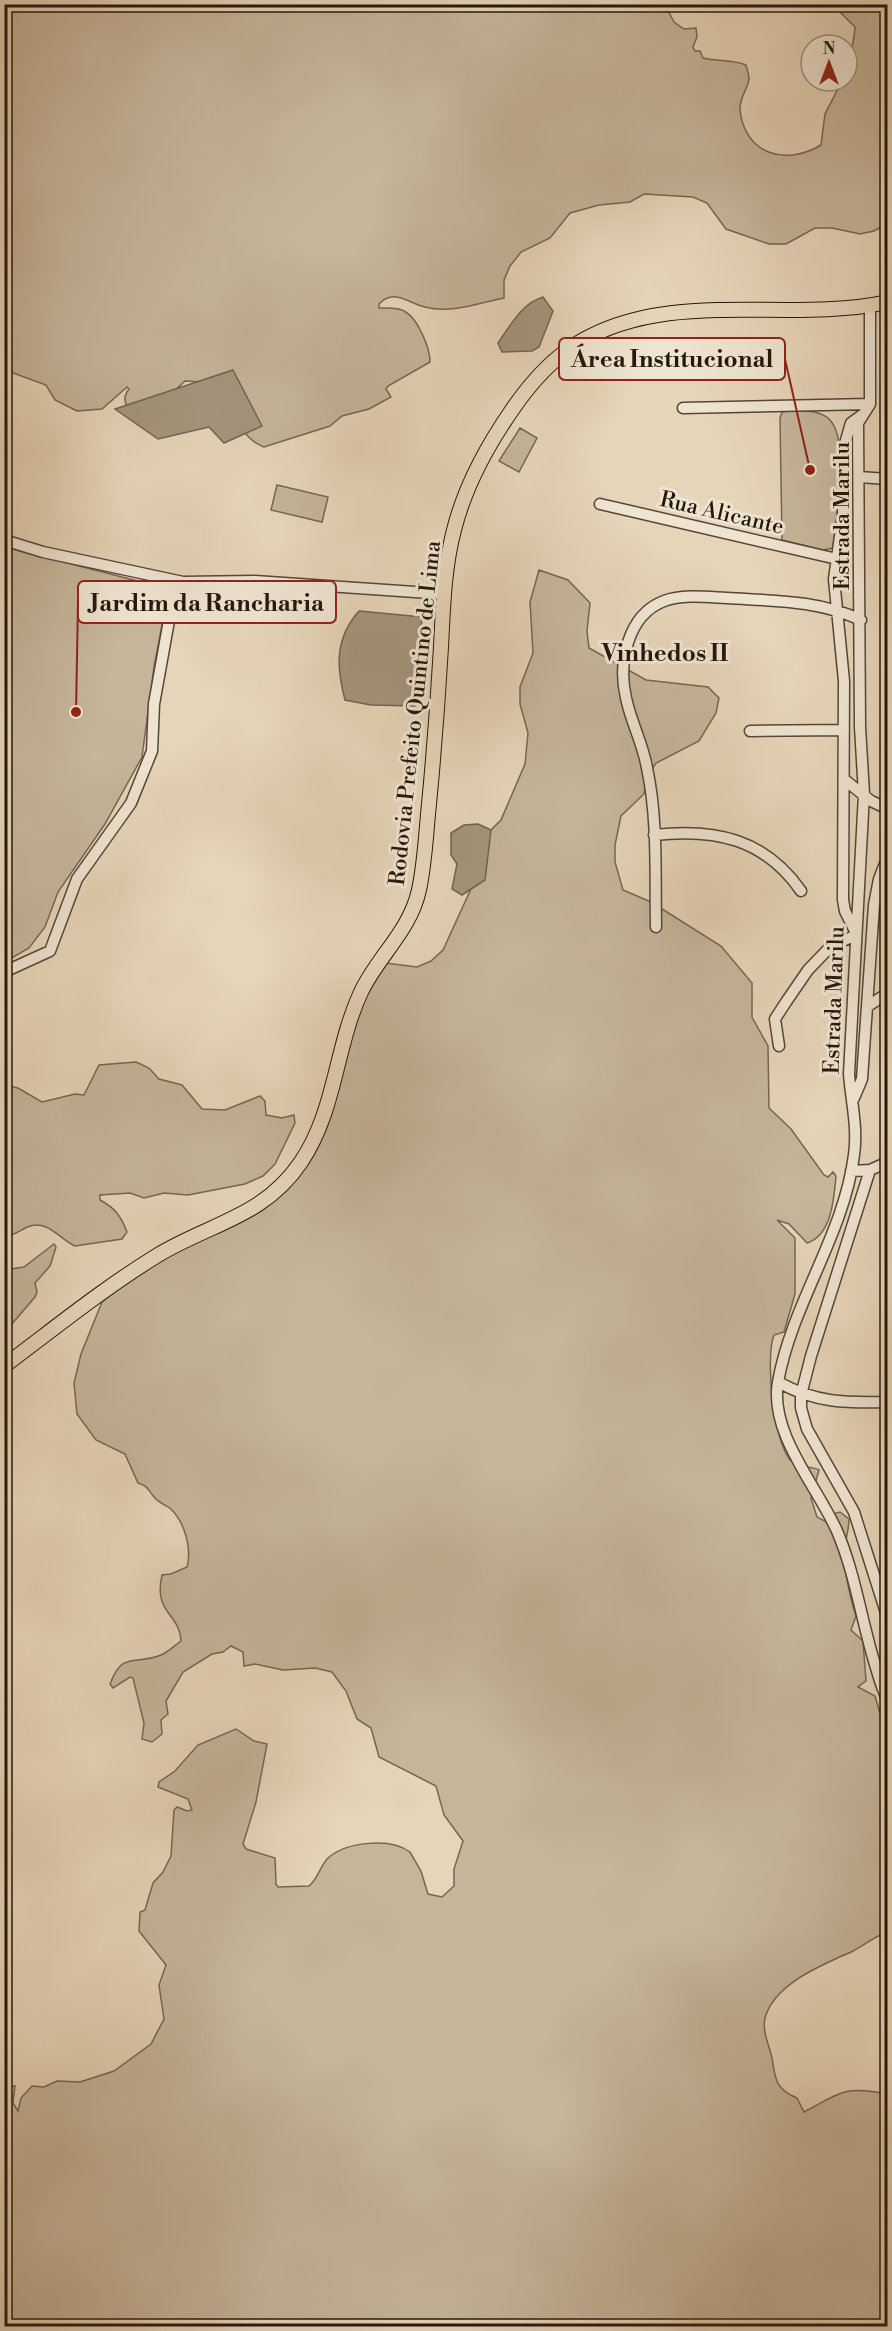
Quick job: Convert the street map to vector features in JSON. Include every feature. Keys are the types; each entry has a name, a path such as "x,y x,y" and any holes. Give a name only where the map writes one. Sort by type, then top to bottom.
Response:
{"main road":[{"name":"Rodovia Prefeito Quintino de Lima","path":"4,1366 113,1285 160,1254 251,1211 269,1199 303,1159 330,1102 349,1026 360,996 406,926 418,891 436,728 444,594 453,531 484,455 530,387 576,344 613,327 670,314 825,310 888,302"}],"street":[{"name":"Estrada Marilu","path":"870,306 867,409 858,423 860,727 864,794 849,1074 854,1098 854,1153 834,1228 792,1333 778,1382 776,1403 778,1418 836,1530 852,1574 865,1630 888,1700"},
{"path":"683,408 867,409"},
{"path":"779,1047 775,1019 786,1002 808,970 831,946 855,933 845,911 843,900 844,681 835,608 834,579 843,515 844,447 850,423 867,409"},
{"path":"860,477 888,479"},
{"name":"Rua Alicante","path":"600,504 837,559"},
{"path":"4,540 130,572 183,582 255,581 444,594"},
{"path":"4,972 50,951 77,879 131,802 152,751 156,693 170,615 183,582"},
{"path":"656,927 654,835 648,768 626,699 622,671 624,650 638,623 651,607 666,600 695,597 804,603 835,608 861,620"},
{"path":"750,731 844,730"},
{"path":"845,780 871,801 888,809"},
{"path":"654,835 677,832 735,840 772,857 789,874 801,891"},
{"path":"854,1098 862,1079 874,905 888,856"},
{"path":"868,1006 888,993"},
{"path":"851,1171 870,1170 888,1162"},
{"path":"870,1170 801,1395 807,1429 854,1512 888,1618"},
{"path":"778,1382 801,1395 829,1402 888,1402"}],"shaded area":[{"path":"4,5 665,5 674,22 684,29 696,28 697,37 693,47 695,51 700,51 703,58 746,65 749,79 740,106 743,125 750,137 769,152 794,155 821,145 825,114 836,93 859,93 859,33 854,33 855,27 840,12 846,5 887,5 887,224 874,231 860,234 832,228 815,228 786,244 769,244 726,229 707,203 693,197 644,194 630,202 599,205 570,213 550,238 521,252 510,266 504,280 504,298 444,309 425,307 396,297 385,299 379,304 379,308 402,310 414,320 425,342 430,362 388,386 386,389 391,397 369,409 342,416 330,426 264,447 255,443 242,429 219,383 185,381 172,393 129,410 125,399 129,389 127,387 102,409 77,411 55,400 46,385 5,370"},
{"path":"543,297 553,311 539,347 532,351 502,352 498,343 512,323 529,304"},
{"path":"233,370 262,426 224,443 209,427 158,439 115,409"},
{"path":"792,410 820,414 828,418 835,428 839,442 840,479 833,548 823,550 782,540 780,418 782,412"},
{"path":"520,428 537,438 519,472 499,461"},
{"path":"277,485 328,497 322,522 271,510"},
{"path":"5,547 157,586 168,593 154,667 142,757 105,824 58,892 45,927 29,948 5,962"},
{"path":"539,570 568,580 590,603 587,631 589,648 646,680 708,687 719,698 716,713 699,741 656,763 647,777 644,794 621,816 615,845 615,862 623,890 651,902 721,946 752,983 752,1017 768,1046 769,1108 791,1129 824,1175 828,1177 833,1172 836,1176 827,1224 815,1239 807,1243 789,1224 777,1220 795,1238 795,1294 784,1332 774,1335 771,1346 771,1381 776,1421 786,1454 796,1465 819,1470 811,1498 817,1517 830,1524 833,1514 840,1512 849,1519 844,1557 856,1616 851,1630 863,1641 866,1681 858,1687 875,1696 882,1720 887,1723 887,1932 813,1970 789,1986 770,2006 764,2028 778,2083 790,2095 797,2098 804,2112 843,2092 861,2090 887,2094 887,2326 5,2326 4,2095 9,2087 15,2086 13,2103 18,2111 21,2098 32,2086 44,2087 57,2081 80,2082 114,2071 151,2044 164,2019 159,1985 166,1965 139,1931 140,1912 145,1910 153,1883 163,1872 171,1856 174,1810 177,1807 187,1811 192,1810 188,1799 158,1787 159,1782 175,1771 198,1745 236,1729 254,1741 267,1744 256,1802 243,1844 246,1849 275,1858 278,1887 309,1886 328,1858 346,1848 368,1843 391,1844 410,1852 421,1871 428,1894 442,1897 454,1886 454,1869 463,1841 444,1815 436,1786 379,1757 371,1728 357,1719 346,1691 332,1672 315,1668 283,1670 255,1664 244,1666 243,1652 231,1646 223,1652 212,1654 183,1672 166,1701 168,1714 161,1720 162,1734 152,1742 142,1739 144,1723 133,1678 130,1677 113,1688 110,1684 115,1673 125,1663 161,1655 181,1641 180,1632 164,1606 160,1588 162,1575 187,1567 188,1544 184,1529 176,1515 157,1500 146,1487 138,1483 125,1454 96,1440 77,1414 74,1383 81,1354 102,1302 160,1255 250,1215 297,1167 355,1027 363,1000 370,985 386,963 417,967 431,961 443,950 475,880 490,831 501,820 525,764 528,733 520,704 520,687 533,653 530,602"},
{"path":"359,611 422,617 415,706 371,705 345,700 340,676 340,653 345,632"},
{"path":"478,824 491,830 485,880 462,895 452,889 457,864 451,855 451,833 464,825"},
{"path":"136,1062 149,1068 159,1079 182,1085 202,1109 225,1110 260,1096 265,1101 266,1115 282,1118 294,1115 295,1123 275,1164 263,1176 245,1184 188,1195 164,1193 144,1198 130,1193 100,1195 100,1200 114,1209 122,1221 127,1232 122,1239 75,1246 41,1225 27,1227 5,1236 5,1085 18,1088 42,1102 75,1094 84,1095 99,1065"},
{"path":"54,1244 56,1247 50,1266 35,1283 37,1292 35,1297 5,1332 5,1270 24,1267"}],"place":[{"name":"Área Institucional","path":"810,470"},
{"name":"Jardim da Rancharia","path":"76,712"}],"district":[{"name":"Vinhedos II","path":"665,653"}]}
